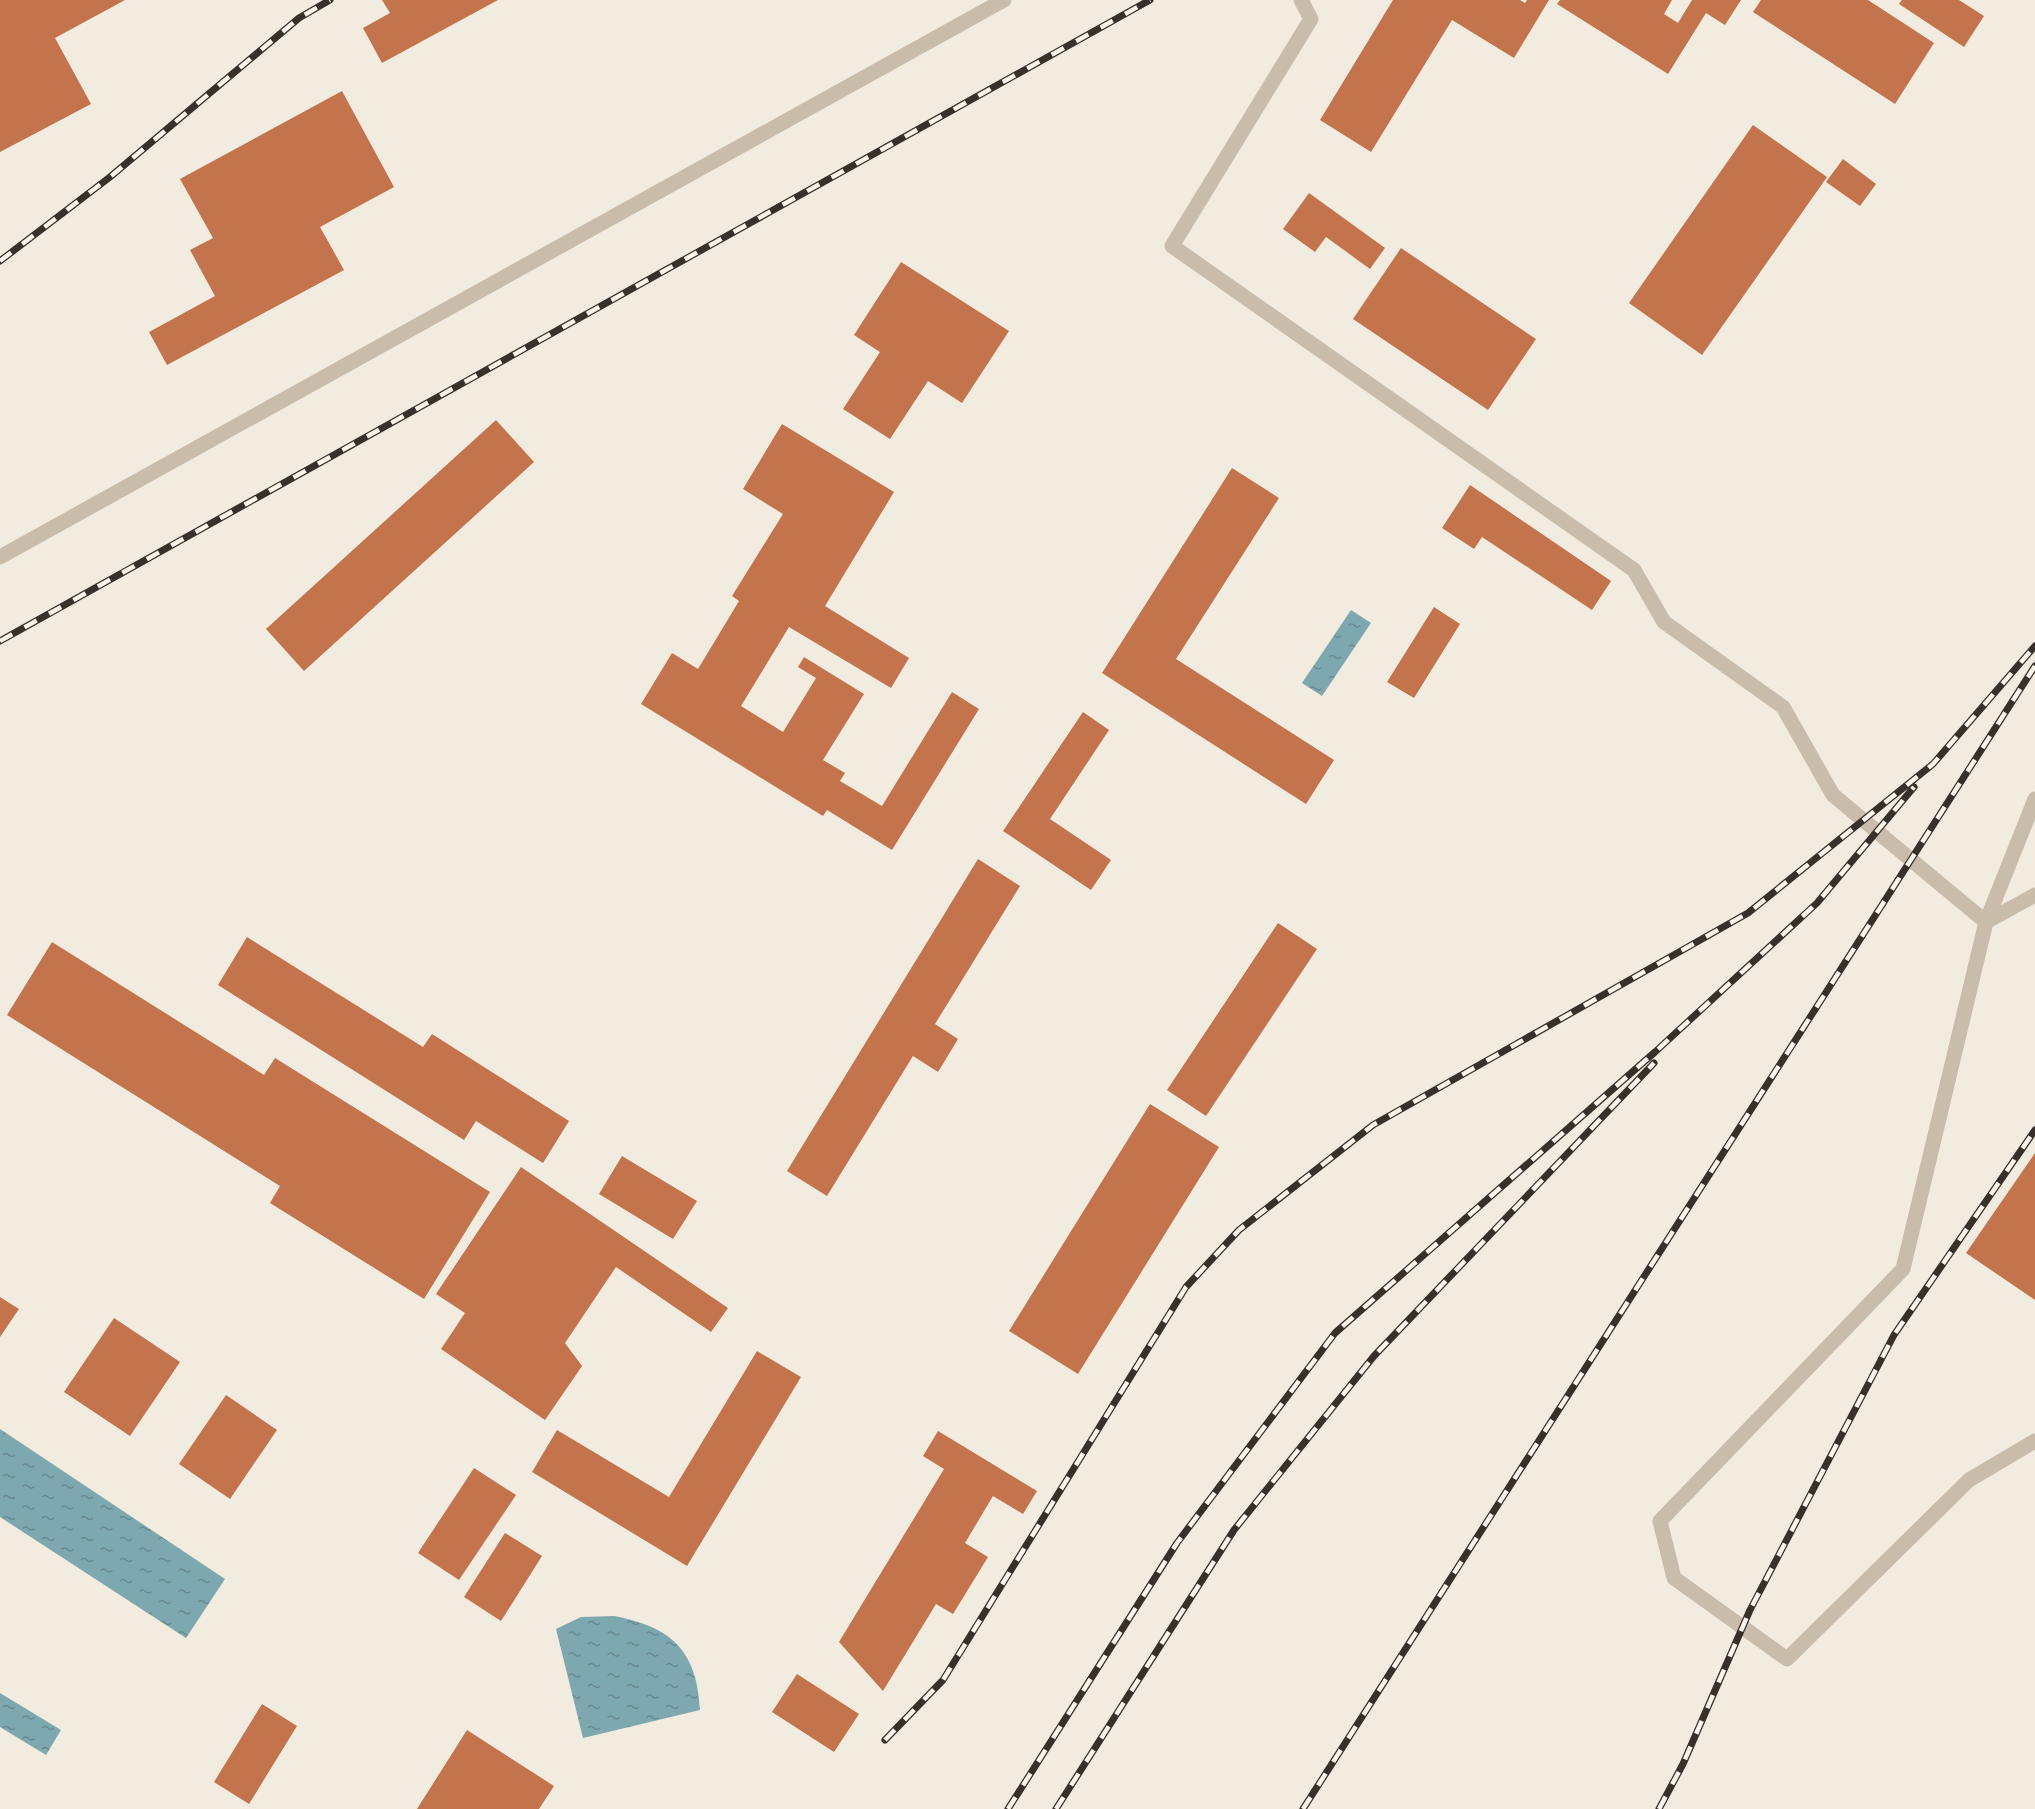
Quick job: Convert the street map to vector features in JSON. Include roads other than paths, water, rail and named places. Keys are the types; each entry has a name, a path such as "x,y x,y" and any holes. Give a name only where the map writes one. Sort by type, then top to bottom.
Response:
{"lane":[{"path":"0,557 1004,0"},
{"path":"1301,0 1311,19 1172,246 1634,570 1664,622 1783,707 1833,795 1986,922"},
{"path":"2035,799 1986,922 1903,1269 1660,1521 1674,1578 1787,1659 1969,1480 2035,1441"},
{"path":"1986,922 2035,895"}],"water":[{"path":"1351,610 1371,623 1322,696 1302,683"},
{"path":"0,1429 225,1579 186,1638 0,1517"},
{"path":"614,1616 651,1627 678,1645 687,1657 693,1672 698,1689 700,1710 583,1738 556,1629 581,1617"},
{"path":"0,1693 61,1730 46,1755 0,1727"}],"railway":[{"path":"0,261 110,177 299,18 330,0"},
{"path":"0,641 1150,0"},
{"path":"885,1740 943,1680 1186,1287 1239,1230 1373,1125 1748,913 1933,764 2035,646"},
{"path":"1303,1809 2035,666"},
{"path":"1008,1809 1177,1543 1335,1333 1655,1052 1817,903 1914,787"},
{"path":"1056,1809 1234,1530 1374,1356 1654,1063"},
{"path":"1659,1809 1683,1764 1750,1610 1894,1335 2035,1130"}]}
